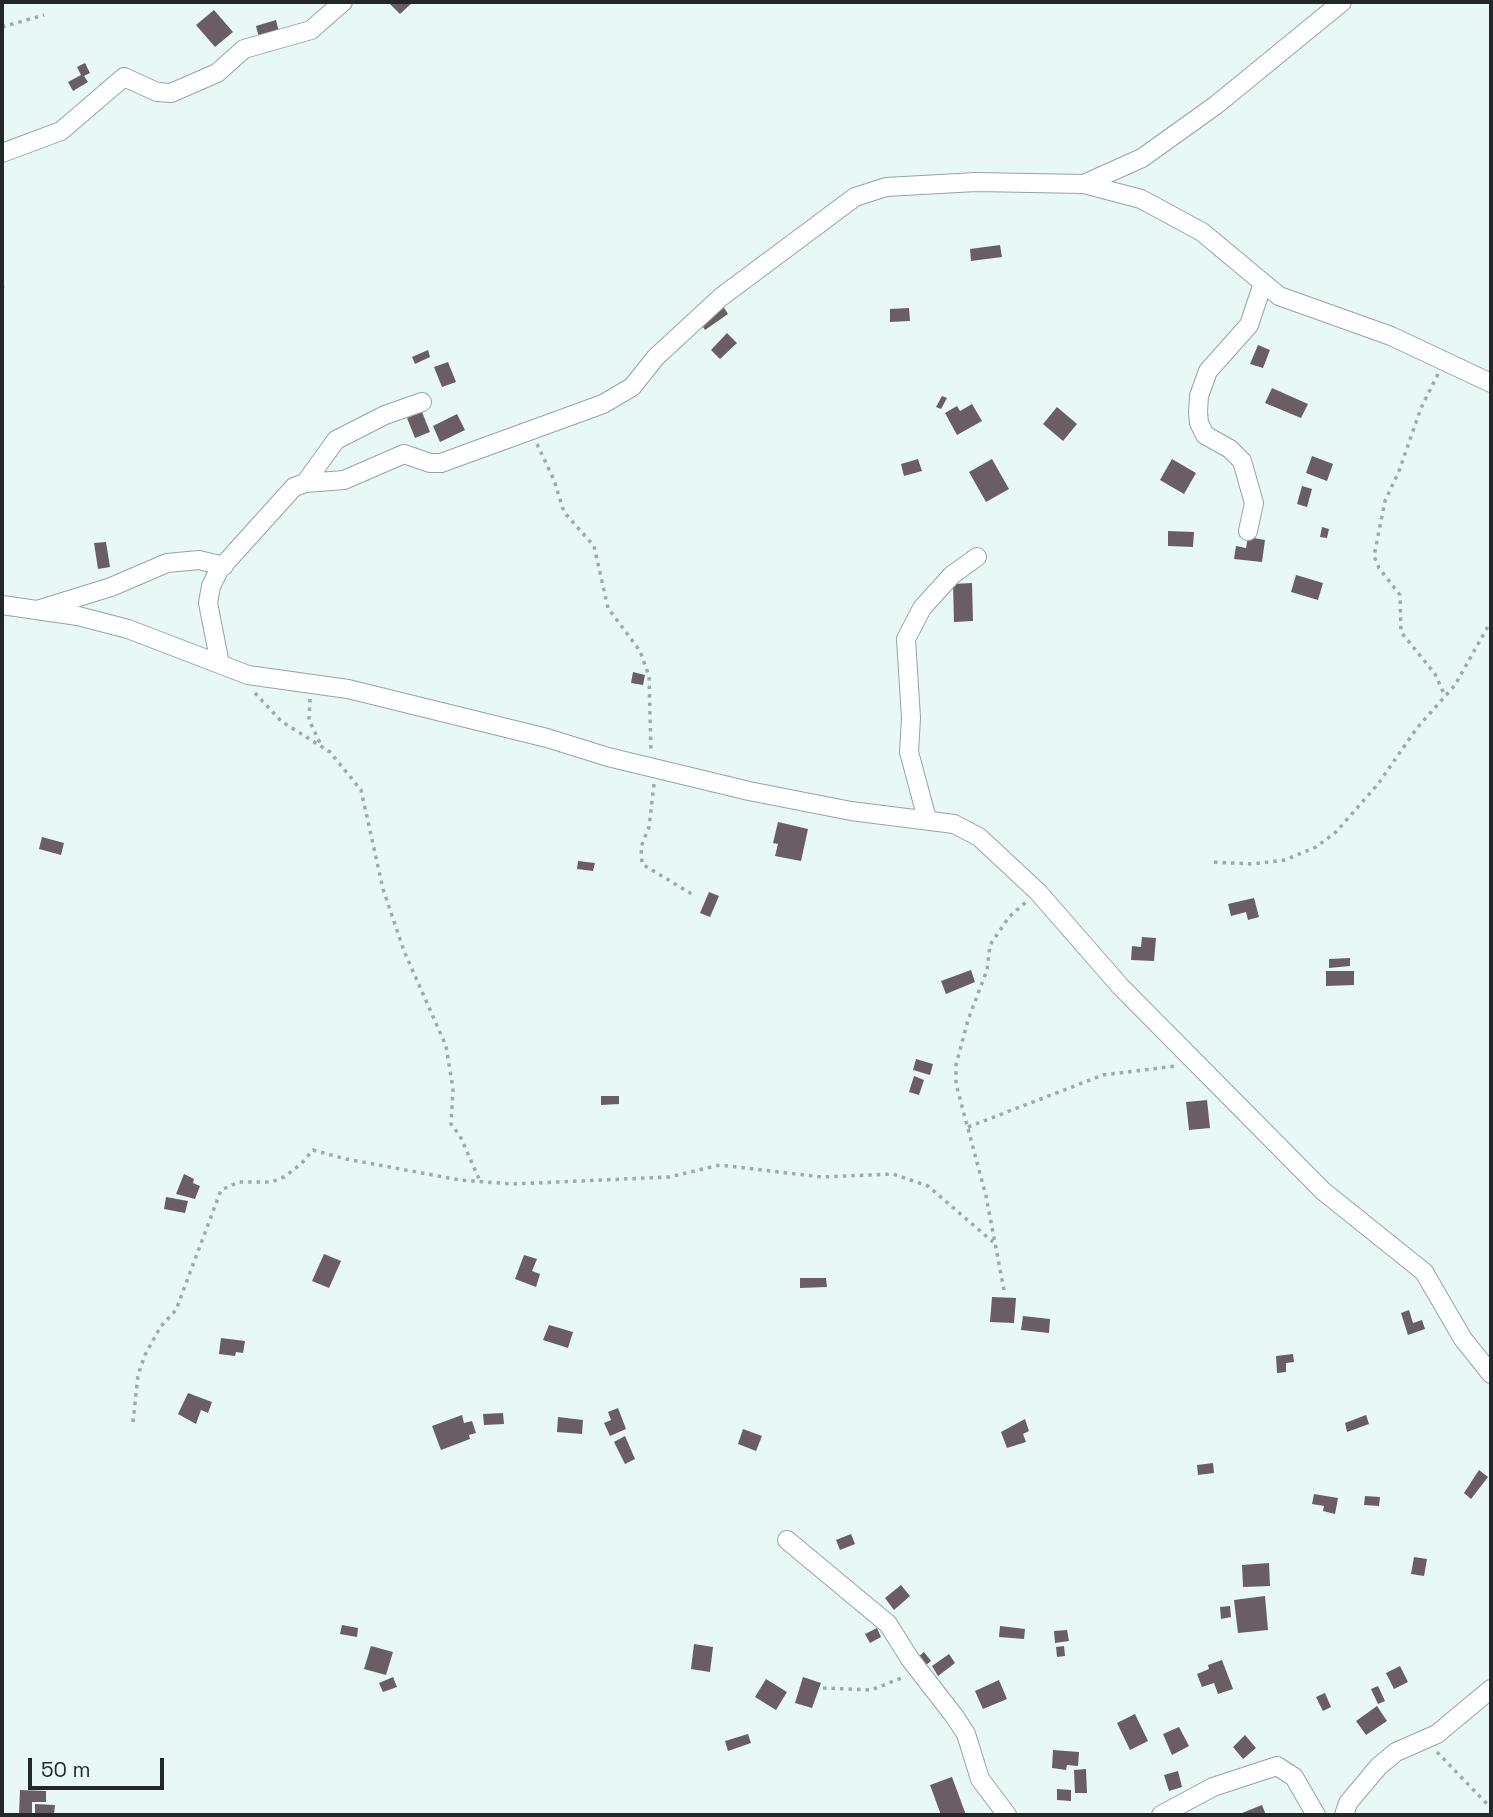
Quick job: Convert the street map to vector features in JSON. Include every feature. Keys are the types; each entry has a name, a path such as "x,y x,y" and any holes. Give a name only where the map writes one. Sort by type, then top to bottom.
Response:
{"street":[{"path":"2,153 61,131 124,77 157,92 171,93 217,73 244,49 311,30 343,2"},
{"path":"1084,184 1142,159 1216,105 1342,2"},
{"path":"220,664 208,603 212,586 224,566 294,487 305,483 344,480 404,454 430,463 441,463 603,404 632,387 656,357 720,296 855,197 886,187 976,182 1084,184 1140,199 1202,232 1263,283 1296,304 1391,336 1491,383"},
{"path":"1248,531 1254,503 1242,461 1230,449 1205,435 1199,423 1198,412 1201,388 1208,371 1249,326 1263,283"},
{"path":"305,483 336,440 386,415 422,402"},
{"path":"927,819 909,752 911,718 906,639 922,608 952,575 976,557"},
{"path":"37,610 111,587 167,562 199,560 224,566"},
{"path":"2,605 78,616 128,629 248,675 320,683 547,738 652,768 851,811 954,824 979,837 1034,888 1120,986 1323,1191 1424,1272 1464,1339 1491,1374"},
{"path":"787,1540 879,1615 966,1734 980,1779 1007,1815"},
{"path":"1344,1815 1348,1803 1379,1766 1396,1752 1437,1734 1491,1689"},
{"path":"1161,1815 1213,1787 1277,1766 1294,1777 1316,1815"}],"path":[{"path":"2,27 44,15"},
{"path":"1445,360 1421,408 1399,471 1385,501 1374,556 1379,568 1400,595 1401,632 1435,674 1445,697"},
{"path":"530,429 554,480 564,512 594,546 608,608 640,651 649,676 655,792 640,859 646,869 695,896"},
{"path":"1214,862 1252,864 1285,860 1316,847 1336,831 1362,803 1417,728 1455,685 1491,621"},
{"path":"248,675 254,691 273,714 322,746 348,770 361,790 383,889 404,951 446,1046 453,1088 451,1124 460,1136 480,1182"},
{"path":"320,683 308,708 309,720 322,746"},
{"path":"1004,1290 986,1196 956,1084 956,1065 968,1020 987,970 988,950 994,936 1026,902 1034,888"},
{"path":"968,1127 1103,1075 1187,1065 1202,1067"},
{"path":"133,1422 138,1375 145,1355 160,1326 176,1310 221,1190 239,1182 271,1182 284,1177 316,1149 346,1159 480,1182 556,1184 670,1177 720,1165 822,1177 893,1174 928,1186 993,1242"},
{"path":"823,1688 871,1690 918,1670"},
{"path":"1425,1739 1491,1808"}],"building":[{"path":"388,2 413,2 400,14"},
{"path":"214,10 233,32 215,47 196,25"},
{"path":"276,20 279,32 259,38 256,26"},
{"path":"85,63 90,73 84,76 88,82 73,91 68,82 81,75 77,67"},
{"path":"1000,245 1002,257 971,261 970,249"},
{"path":"723,306 728,314 705,330 700,322"},
{"path":"909,308 910,321 890,322 890,309"},
{"path":"727,333 737,343 720,359 711,350"},
{"path":"1258,345 1270,350 1263,368 1250,364"},
{"path":"428,350 430,357 415,364 412,357"},
{"path":"448,362 456,382 442,387 434,367"},
{"path":"1272,388 1308,404 1301,418 1265,403"},
{"path":"942,396 947,398 941,409 936,407"},
{"path":"972,404 982,421 957,435 945,413 957,406 960,411"},
{"path":"1057,407 1077,424 1063,441 1043,424"},
{"path":"422,412 430,432 415,438 407,418"},
{"path":"457,414 465,430 440,442 433,426"},
{"path":"1312,456 1333,464 1327,481 1306,473"},
{"path":"918,459 922,471 904,476 901,464"},
{"path":"992,459 1009,489 986,502 969,472"},
{"path":"1172,459 1196,473 1184,494 1160,480"},
{"path":"1302,486 1312,489 1307,507 1297,504"},
{"path":"1322,527 1329,529 1327,538 1320,537"},
{"path":"1168,531 1194,532 1193,547 1168,546"},
{"path":"1248,537 1265,540 1262,562 1234,559 1236,546 1246,548"},
{"path":"106,542 110,567 98,569 94,543"},
{"path":"1296,575 1323,583 1318,600 1291,592"},
{"path":"972,583 973,621 954,622 953,584"},
{"path":"633,672 645,675 643,685 631,683"},
{"path":"778,822 808,829 801,861 775,856 778,844 773,843"},
{"path":"42,837 64,843 61,855 39,849"},
{"path":"578,861 595,863 593,871 577,869"},
{"path":"709,892 719,896 710,917 700,913"},
{"path":"1254,898 1259,917 1248,920 1246,912 1231,916 1228,904"},
{"path":"1142,937 1156,938 1154,961 1131,960 1132,946 1141,947"},
{"path":"1350,958 1350,966 1329,968 1329,959"},
{"path":"971,970 975,982 946,994 941,981"},
{"path":"1326,971 1354,971 1354,985 1326,986"},
{"path":"916,1059 933,1064 930,1075 913,1070"},
{"path":"914,1076 924,1080 919,1095 909,1092"},
{"path":"601,1096 619,1096 619,1104 601,1105"},
{"path":"1207,1100 1210,1128 1189,1130 1186,1102"},
{"path":"184,1174 200,1186 195,1199 176,1194"},
{"path":"166,1197 188,1201 185,1213 164,1209"},
{"path":"324,1254 341,1261 329,1288 312,1281"},
{"path":"524,1255 537,1259 532,1271 540,1274 536,1287 515,1279"},
{"path":"800,1278 826,1278 827,1287 800,1288"},
{"path":"992,1297 1016,1298 1014,1323 990,1322"},
{"path":"1409,1310 1413,1323 1422,1320 1425,1329 1408,1335 1401,1313"},
{"path":"1023,1316 1050,1319 1049,1333 1021,1330"},
{"path":"549,1325 573,1332 568,1348 543,1340"},
{"path":"221,1338 245,1341 243,1353 236,1352 235,1356 219,1354"},
{"path":"1293,1354 1294,1362 1286,1363 1286,1372 1277,1373 1276,1356"},
{"path":"188,1393 212,1402 208,1413 201,1410 196,1424 178,1414"},
{"path":"618,1408 626,1429 610,1436 604,1423 611,1420 608,1412"},
{"path":"503,1413 504,1424 484,1425 483,1414"},
{"path":"462,1415 464,1423 472,1421 476,1433 469,1435 470,1439 441,1450 432,1426"},
{"path":"1366,1415 1369,1424 1347,1432 1345,1423"},
{"path":"558,1417 583,1420 582,1434 557,1432"},
{"path":"1025,1419 1029,1431 1023,1434 1026,1442 1007,1448 1001,1432"},
{"path":"743,1429 762,1436 756,1451 738,1444"},
{"path":"625,1436 635,1459 625,1464 614,1442"},
{"path":"1213,1463 1214,1473 1198,1475 1197,1465"},
{"path":"1479,1470 1488,1477 1471,1499 1464,1493"},
{"path":"1314,1494 1338,1498 1335,1514 1323,1511 1324,1506 1312,1504"},
{"path":"1365,1496 1380,1497 1379,1506 1364,1505"},
{"path":"851,1534 855,1544 840,1550 836,1540"},
{"path":"1414,1557 1427,1559 1424,1576 1411,1574"},
{"path":"1269,1563 1270,1586 1243,1587 1242,1565"},
{"path":"901,1585 910,1596 894,1610 885,1598"},
{"path":"1265,1596 1268,1630 1238,1633 1234,1600"},
{"path":"1230,1606 1231,1617 1221,1619 1220,1607"},
{"path":"342,1625 358,1628 357,1637 340,1634"},
{"path":"1000,1626 1025,1629 1024,1639 999,1637"},
{"path":"877,1628 881,1637 870,1643 865,1634"},
{"path":"1067,1630 1069,1641 1055,1643 1054,1631"},
{"path":"694,1644 713,1647 710,1672 691,1669"},
{"path":"371,1646 393,1652 386,1675 364,1669"},
{"path":"1064,1646 1065,1656 1057,1657 1056,1647"},
{"path":"924,1652 931,1661 925,1666 918,1657"},
{"path":"949,1654 955,1663 938,1676 932,1666"},
{"path":"1222,1660 1233,1689 1218,1694 1214,1683 1202,1687 1197,1674 1209,1669 1208,1665"},
{"path":"1400,1666 1408,1682 1394,1689 1386,1673"},
{"path":"393,1677 397,1687 383,1692 379,1683"},
{"path":"803,1677 821,1683 812,1708 795,1703"},
{"path":"766,1679 787,1692 776,1710 755,1697"},
{"path":"999,1680 1007,1699 983,1709 975,1691"},
{"path":"1378,1686 1385,1701 1378,1704 1371,1689"},
{"path":"1325,1693 1331,1707 1323,1711 1316,1697"},
{"path":"1377,1706 1387,1721 1366,1735 1356,1721"},
{"path":"1135,1714 1148,1741 1130,1750 1117,1723"},
{"path":"1179,1727 1189,1746 1172,1755 1163,1734"},
{"path":"748,1734 751,1743 728,1751 725,1741"},
{"path":"1245,1735 1256,1748 1243,1759 1233,1747"},
{"path":"1053,1750 1079,1752 1078,1766 1067,1765 1066,1770 1052,1768"},
{"path":"1086,1769 1087,1793 1075,1793 1074,1770"},
{"path":"1178,1771 1182,1787 1169,1791 1164,1775"},
{"path":"952,1777 966,1815 941,1815 930,1785"},
{"path":"1057,1789 1071,1790 1071,1801 1057,1800"},
{"path":"20,1790 46,1791 46,1802 32,1802 32,1815 19,1815"},
{"path":"35,1804 55,1805 54,1815 35,1815"},
{"path":"1262,1805 1266,1815 1242,1813"}]}
